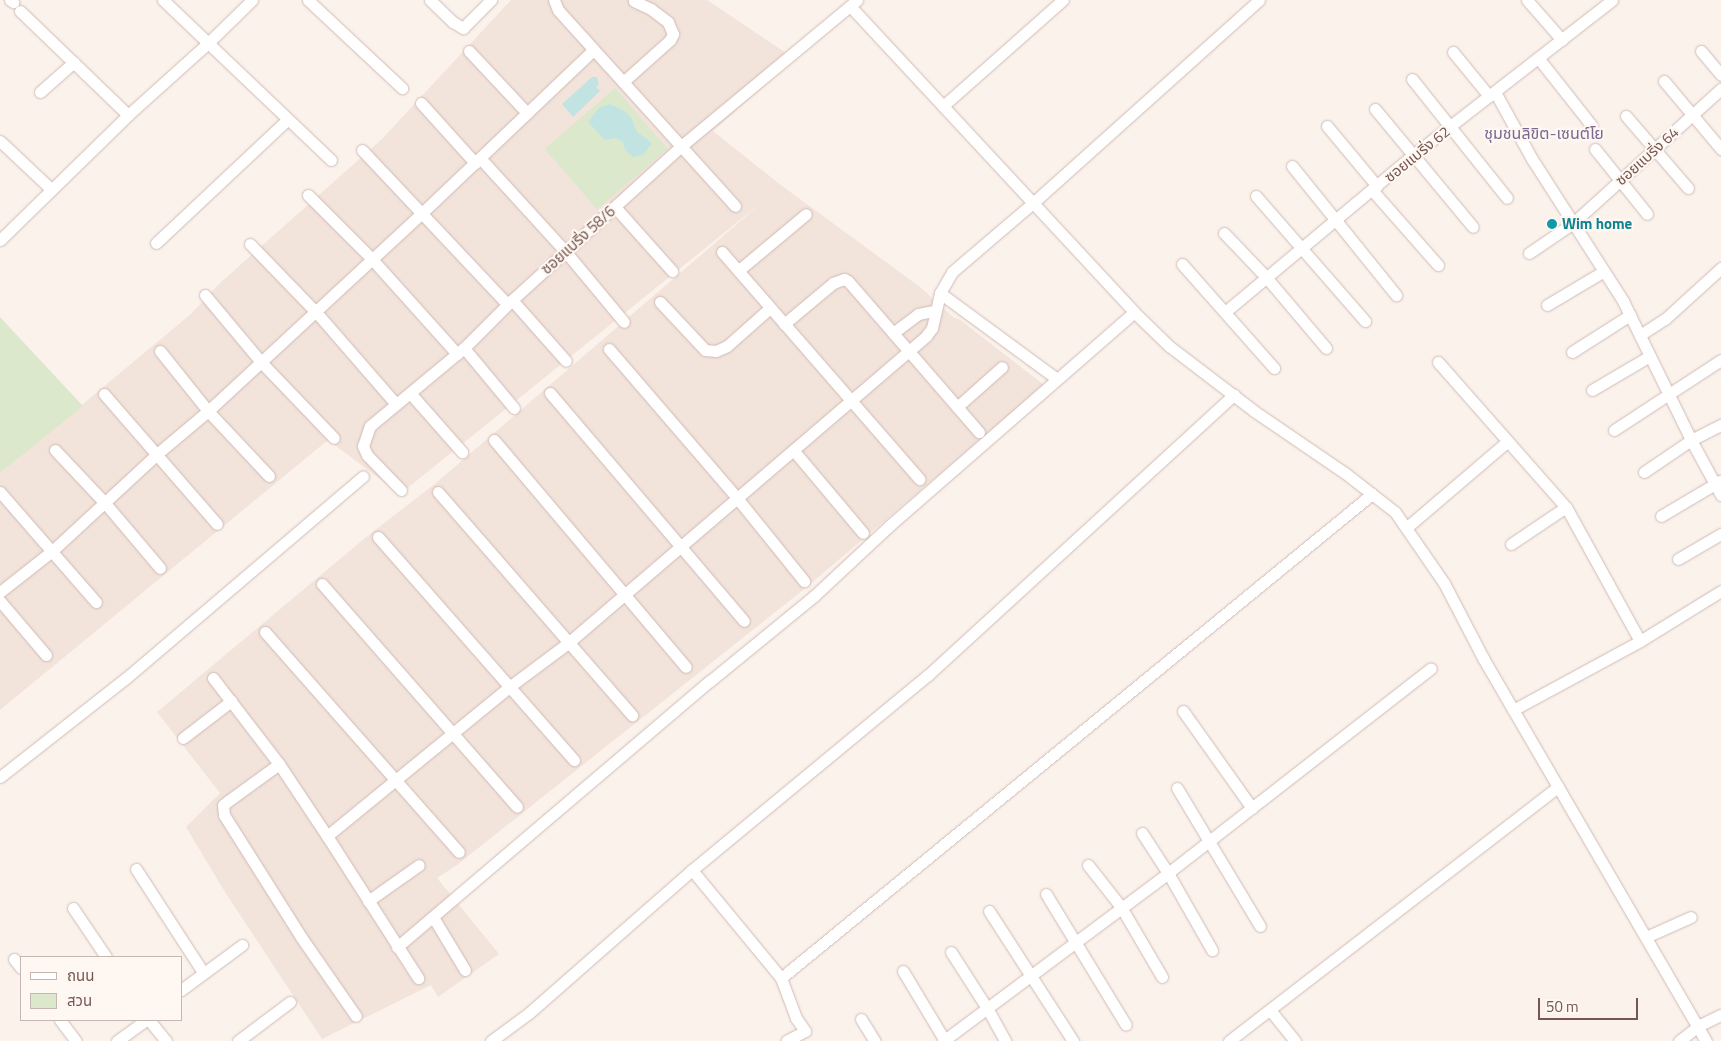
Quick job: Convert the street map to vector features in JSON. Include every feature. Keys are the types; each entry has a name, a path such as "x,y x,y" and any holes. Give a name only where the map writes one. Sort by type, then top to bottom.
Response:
{"street":[{"path":"163,0 331,160"},
{"path":"0,240 128,115 209,42 252,0"},
{"path":"308,0 402,88"},
{"path":"430,0 453,22 463,28 491,0"},
{"path":"554,0 558,10 593,50 735,206"},
{"path":"944,106 1063,0"},
{"path":"327,836 509,687 568,643 909,352 932,328 934,311 940,293 952,272 1034,202 1259,0"},
{"path":"1527,0 1562,40"},
{"name":"ซอยแบริ่ง 62","path":"1225,312 1413,155 1562,40 1599,4 1612,0"},
{"path":"623,82 670,40 673,34 668,22 651,8 634,1"},
{"path":"853,3 944,106 1134,312 1169,346 1395,512 1444,583 1483,658 1706,1041"},
{"name":"ซอยแบริ่ง 58/6","path":"401,490 367,455 363,446 370,426 460,351 565,251 680,147 853,3"},
{"path":"14,4 128,115"},
{"path":"0,592 52,551 157,454 208,411 316,312 370,258 423,212 593,50"},
{"path":"469,51 527,113"},
{"path":"1701,51 1721,74"},
{"path":"1452,52 1492,94 1604,271 1630,315 1691,440 1718,482 1721,495"},
{"path":"1539,58 1592,126"},
{"path":"40,92 74,62"},
{"path":"1412,78 1507,198"},
{"path":"1664,81 1721,149"},
{"name":"ซอยแบริ่ง 64","path":"1529,253 1573,223 1721,89"},
{"path":"421,103 565,251 624,322"},
{"path":"1375,109 1473,228"},
{"path":"1626,116 1688,188"},
{"path":"156,243 287,120"},
{"path":"1327,126 1374,188 1438,264"},
{"path":"0,141 51,189"},
{"path":"1595,148 1647,214"},
{"path":"362,150 566,361"},
{"path":"1292,166 1396,295"},
{"path":"308,195 514,408"},
{"path":"1256,196 1365,321"},
{"path":"615,207 672,271"},
{"path":"738,270 806,214"},
{"path":"1224,233 1266,278 1326,348"},
{"path":"250,244 316,312 396,404"},
{"path":"722,252 918,479"},
{"path":"1182,264 1274,368"},
{"path":"1640,335 1665,319 1721,268"},
{"path":"1547,304 1604,271"},
{"path":"784,324 833,283 844,279 854,286 979,432"},
{"path":"940,293 1057,379"},
{"path":"205,295 261,362 334,438"},
{"path":"660,302 705,350 716,351 727,346 770,308"},
{"path":"893,333 918,314 934,311"},
{"path":"398,947 710,681 814,596 889,526 1134,312"},
{"path":"1572,352 1630,315"},
{"path":"609,349 804,581"},
{"path":"160,351 208,411 269,476"},
{"path":"1592,390 1650,356"},
{"path":"1614,430 1721,360"},
{"path":"1438,362 1566,506 1640,641"},
{"path":"957,407 1002,367"},
{"path":"410,393 462,452"},
{"path":"104,394 217,524"},
{"path":"550,394 744,621"},
{"path":"491,1041 529,1013 692,870 928,674 1234,395"},
{"path":"1644,472 1691,440 1721,425"},
{"path":"494,440 686,667"},
{"path":"1406,528 1508,441"},
{"path":"55,450 105,503 160,568"},
{"path":"794,451 863,533"},
{"path":"0,777 126,678 364,476"},
{"path":"1661,516 1718,482"},
{"path":"0,492 96,602"},
{"path":"438,492 632,715"},
{"path":"781,978 1372,494"},
{"path":"1511,544 1566,506"},
{"path":"1678,559 1721,534"},
{"path":"378,537 574,760"},
{"path":"322,584 517,807"},
{"path":"1513,710 1640,641 1721,591"},
{"path":"0,602 46,656"},
{"path":"266,632 459,852"},
{"path":"903,970 944,1041 1168,873 1432,668"},
{"path":"213,678 279,764 418,978"},
{"path":"183,738 232,701"},
{"path":"1183,711 1252,808"},
{"path":"279,764 223,805 224,815 302,937 356,1016"},
{"path":"1229,1041 1558,787"},
{"path":"1177,788 1260,926"},
{"path":"1142,833 1168,873 1212,950"},
{"path":"368,901 419,865"},
{"path":"1088,865 1121,907 1162,977"},
{"path":"136,869 203,972"},
{"path":"692,870 781,978 796,1018 808,1036 786,1041"},
{"path":"1046,894 1126,1025"},
{"path":"73,908 105,956"},
{"path":"989,910 1074,1041"},
{"path":"433,917 464,970"},
{"path":"1646,937 1691,917"},
{"path":"182,989 203,972 242,946"},
{"path":"951,952 987,1008 1005,1041"},
{"path":"14,959 20,967"},
{"path":"238,1041 290,1002"},
{"path":"1270,1010 1295,1041"},
{"path":"1679,1041 1698,1026 1721,1015"},
{"path":"861,1019 876,1041"},
{"path":"61,1021 76,1041"},
{"path":"117,1041 146,1021"},
{"path":"148,1021 166,1041"}],"shaded area":[{"path":"511,0 707,0 795,59 713,131 782,186 920,287 954,318 959,319 1044,385 808,586 457,865 437,878 499,954 438,997 431,985 322,1039 225,892 186,827 220,793 157,712 370,534 436,483 765,200 400,494 328,440 0,710 0,473 191,314 220,283 382,139"}],"green space":[{"path":"615,88 667,148 597,209 545,149"},
{"path":"0,317 83,406 0,473"}],"water":[{"path":"592,77 597,77 599,85 596,87 600,91 573,117 562,104"},
{"path":"609,104 623,110 631,117 637,132 652,143 643,155 633,157 625,150 623,142 615,138 605,140 588,122 599,108"}],"place":[{"name":"Wim home","path":"1552,224"}],"district":[{"name":"ชุมชนลิขิต-เซนต์โย","path":"1544,133"}]}
